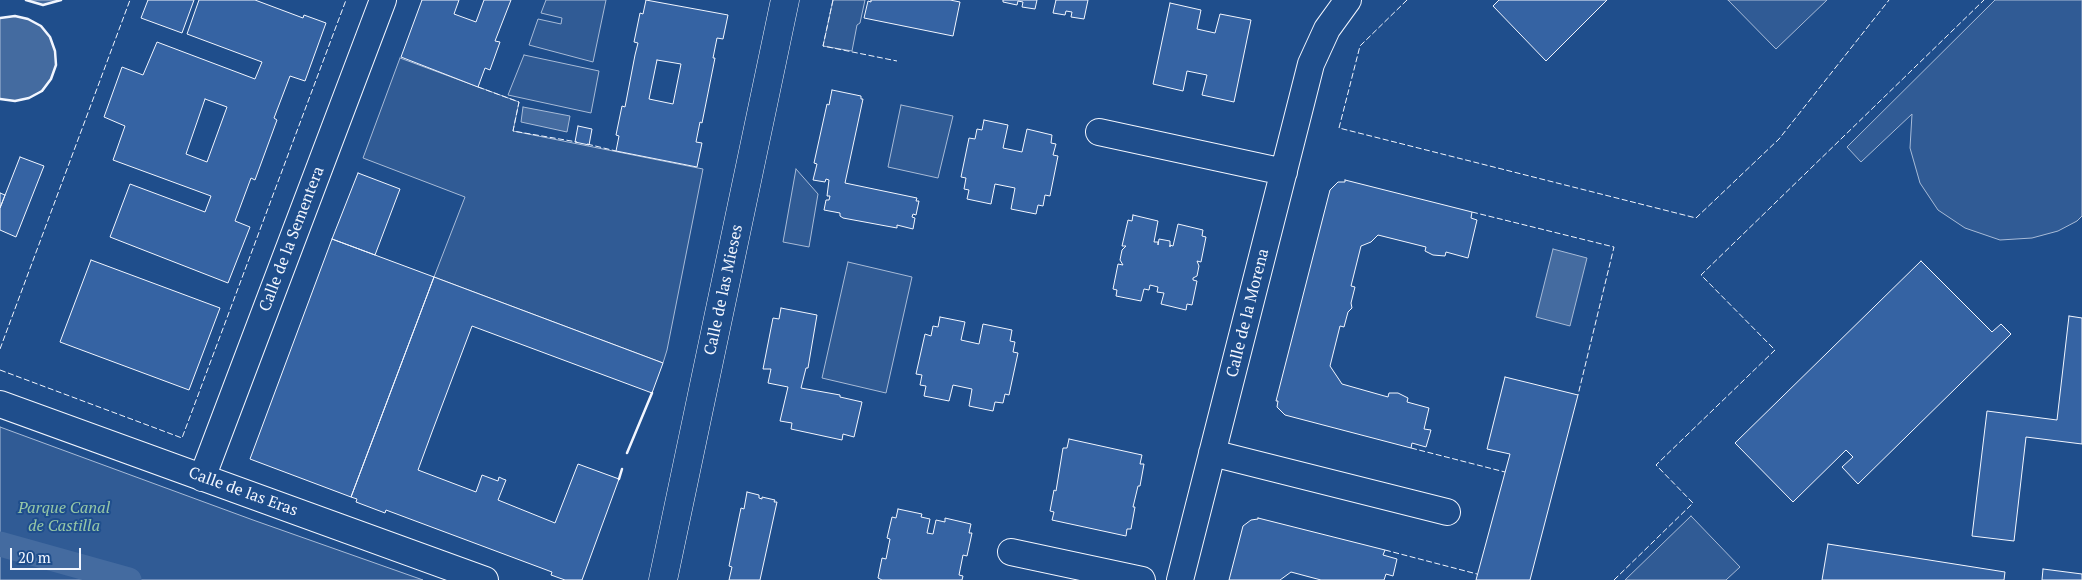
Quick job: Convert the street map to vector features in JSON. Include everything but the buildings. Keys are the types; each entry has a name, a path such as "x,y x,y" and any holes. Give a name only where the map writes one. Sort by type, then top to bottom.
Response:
{"main road":[{"name":"Calle de las Mieses","path":"663,580 785,0"}],"street":[{"name":"Calle de la Sementera","path":"202,478 383,0"},
{"name":"Calle de la Morena","path":"1180,580 1311,64 1327,29 1348,0"},
{"path":"1099,132 1284,172"},
{"name":"Calle de las Eras","path":"0,404 485,580"},
{"path":"1212,453 1447,512"},
{"path":"1011,552 1142,580"}],"shaded area":[{"path":"26,0 61,0 43,5"},
{"path":"546,0 606,0 593,62 529,45 538,19 561,24 562,18 541,13"},
{"path":"833,0 865,0 860,23 857,25 852,51 823,46"},
{"path":"1728,0 1827,0 1776,49"},
{"path":"1995,0 2082,0 2082,216 2077,221 2058,231 2032,238 2000,240 1965,228 1938,210 1920,183 1910,148 1912,114 1861,162 1847,147"},
{"path":"15,16 28,19 41,26 50,37 55,51 56,65 51,79 41,91 29,98 15,101 0,99 0,18"},
{"path":"524,55 599,71 591,113 508,95"},
{"path":"400,58 519,102 513,131 703,169 663,363 434,277 465,197 363,158"},
{"path":"901,105 953,116 938,178 888,167"},
{"path":"523,107 570,116 567,132 521,122"},
{"path":"796,169 818,194 809,247 783,242"},
{"path":"1553,249 1587,258 1570,326 1536,317"},
{"path":"848,262 912,277 886,393 822,378"},
{"name":"Parque Canal de Castilla","path":"0,427 253,520 423,580 0,580"},
{"path":"1691,516 1740,567 1726,580 1625,580"}],"waterway":[{"path":"0,544 129,580"}],"fence":[{"path":"0,349 130,0"},
{"path":"0,370 182,438 346,0"},
{"path":"833,0 823,46 897,61"},
{"path":"1407,0 1360,46 1339,128 1696,218 1779,139 1889,0"},
{"path":"1614,580 1693,503 1656,465 1775,350 1701,275 1984,0"},
{"path":"478,87 519,102 513,131 577,142"},
{"path":"587,144 616,151"},
{"path":"1472,212 1614,247 1578,395"},
{"path":"1411,448 1505,472"},
{"path":"1385,550 1477,574"}],"wall":[{"path":"26,0 43,5 61,0"},
{"path":"0,18 15,16 28,19 41,26 50,37 55,51 56,65 51,79 42,91 29,98 15,101 0,99"},
{"path":"627,453 652,393"},
{"path":"619,479 622,469"}]}
